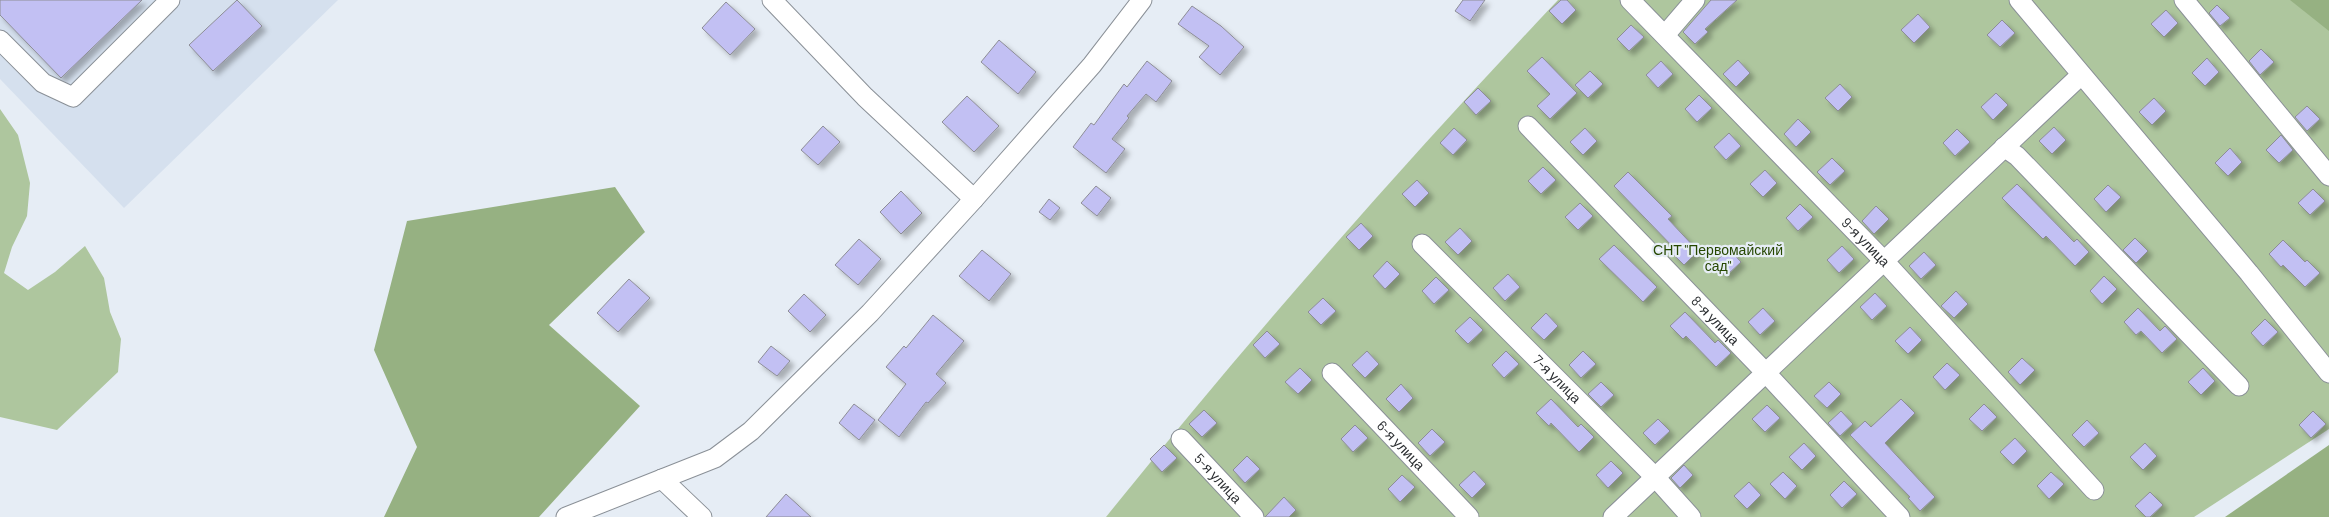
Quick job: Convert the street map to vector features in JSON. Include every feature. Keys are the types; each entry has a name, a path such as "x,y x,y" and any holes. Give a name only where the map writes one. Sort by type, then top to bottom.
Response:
{"street":[{"path":"0,40 43,83 73,97 170,0"},
{"path":"772,0 865,97 974,199"},
{"path":"566,517 715,458 751,431 870,313 974,199 1092,65 1142,0"},
{"name":"9-я улица","path":"1630,0 1884,261 2094,490"},
{"path":"1665,35 1695,0"},
{"path":"2018,0 2249,273 2329,373"},
{"path":"2184,0 2329,176"},
{"path":"1613,517 2081,74"},
{"name":"8-я улица","path":"1528,126 1766,373 1900,517"},
{"path":"2004,147 2017,156 2239,386"},
{"name":"7-я улица","path":"1422,244 1655,477 1691,517"},
{"name":"6-я улица","path":"1332,373 1469,517"},
{"name":"5-я улица","path":"1182,439 1254,517"},
{"path":"662,479 702,517"}],"shaded area":[{"path":"0,0 338,0 124,208 0,79"}],"green space":[{"name":"СНТ \"Первомайский сад\"","path":"1558,0 2312,0 2329,12 2329,429 2194,517 1106,517 1270,319 1441,126"},
{"path":"2290,0 2329,0 2329,31"},
{"path":"0,109 18,135 30,183 27,216 12,247 4,273 28,290 55,272 85,246 104,278 110,312 121,339 118,372 57,430 0,417"},
{"path":"615,187 645,232 549,325 640,406 539,517 384,517 417,447 374,350 407,221"},
{"path":"2329,445 2329,517 2225,517"}],"building":[{"path":"0,0 142,0 61,78 0,15"},
{"path":"237,0 262,26 213,71 189,45"},
{"path":"1463,0 1485,0 1470,21 1455,11"},
{"path":"1561,0 1567,0 1576,10 1562,24 1549,11"},
{"path":"1711,0 1737,0 1705,29 1708,32 1695,44 1683,32"},
{"path":"726,2 755,29 730,55 702,28"},
{"path":"2217,5 2230,18 2220,26 2209,13"},
{"path":"1192,6 1221,26 1244,47 1220,75 1199,57 1209,46 1178,24"},
{"path":"2166,10 2178,23 2164,37 2151,24"},
{"path":"1918,14 1930,27 1914,43 1901,30"},
{"path":"2002,20 2015,33 2000,47 1987,35"},
{"path":"1631,25 1644,37 1629,51 1617,39"},
{"path":"999,40 1036,72 1018,94 981,62"},
{"path":"2261,49 2274,62 2260,75 2249,61"},
{"path":"1542,57 1577,93 1550,119 1537,106 1550,94 1527,71"},
{"path":"2207,58 2219,72 2205,86 2192,73"},
{"path":"1738,60 1750,73 1736,87 1723,74"},
{"path":"1147,61 1172,81 1156,102 1146,94 1127,116 1129,118 1112,139 1125,149 1106,173 1073,147 1091,123 1094,125 1124,84 1127,87"},
{"path":"1661,61 1673,74 1658,88 1646,75"},
{"path":"1590,71 1603,84 1588,98 1575,85"},
{"path":"1840,84 1852,97 1838,111 1825,98"},
{"path":"1478,88 1491,101 1476,115 1464,102"},
{"path":"1996,93 2008,105 1993,120 1981,107"},
{"path":"1699,95 1712,108 1697,122 1685,109"},
{"path":"967,96 999,126 974,152 942,122"},
{"path":"2154,98 2166,111 2152,125 2139,112"},
{"path":"2307,106 2320,119 2307,131 2295,117"},
{"path":"1798,119 1811,132 1796,147 1784,134"},
{"path":"823,126 840,142 818,165 801,150"},
{"path":"2054,127 2066,140 2052,154 2039,141"},
{"path":"1454,128 1467,140 1453,155 1440,143"},
{"path":"1585,128 1597,141 1583,155 1570,142"},
{"path":"1957,129 1970,142 1955,156 1943,143"},
{"path":"1729,133 1741,146 1726,160 1714,147"},
{"path":"2281,135 2293,150 2279,163 2266,150"},
{"path":"2230,148 2242,162 2228,176 2215,163"},
{"path":"1832,158 1845,171 1830,185 1817,172"},
{"path":"1543,167 1556,180 1541,194 1528,181"},
{"path":"1765,170 1777,183 1763,197 1750,184"},
{"path":"1628,172 1672,216 1668,219 1698,251 1684,265 1671,252 1675,249 1614,186"},
{"path":"1417,180 1429,193 1415,207 1402,194"},
{"path":"2017,184 2074,242 2077,239 2089,252 2075,266 2046,236 2043,239 2002,198"},
{"path":"2108,185 2121,197 2106,212 2094,199"},
{"path":"1096,186 1111,198 1097,216 1081,203"},
{"path":"2313,189 2325,201 2310,215 2298,203"},
{"path":"901,191 922,213 901,234 880,212"},
{"path":"1049,199 1060,208 1050,220 1039,212"},
{"path":"1580,203 1593,216 1578,230 1565,217"},
{"path":"1800,204 1813,217 1798,231 1786,218"},
{"path":"1876,206 1889,219 1874,234 1862,221"},
{"path":"1361,223 1373,236 1359,250 1346,237"},
{"path":"1460,228 1472,241 1458,255 1445,242"},
{"path":"2135,238 2148,251 2136,263 2123,250"},
{"path":"859,239 881,259 858,285 835,265"},
{"path":"2283,240 2305,262 2307,260 2320,273 2305,287 2269,254"},
{"path":"1614,245 1657,287 1643,302 1599,259"},
{"path":"1842,246 1854,259 1839,273 1827,260"},
{"path":"1729,249 1741,262 1726,276 1714,263"},
{"path":"982,250 1011,274 989,301 959,276"},
{"path":"1924,252 1936,265 1921,279 1909,266"},
{"path":"1387,261 1400,274 1385,289 1373,276"},
{"path":"1508,274 1520,287 1505,301 1493,288"},
{"path":"2104,276 2117,289 2102,304 2090,291"},
{"path":"1436,277 1449,290 1434,304 1422,291"},
{"path":"629,279 650,298 618,332 597,313"},
{"path":"1956,291 1968,304 1954,318 1941,306"},
{"path":"1875,293 1887,306 1872,320 1860,307"},
{"path":"804,294 826,315 810,332 788,311"},
{"path":"1323,298 1336,311 1321,325 1308,312"},
{"path":"1763,308 1775,321 1760,335 1748,322"},
{"path":"2138,308 2160,331 2165,326 2177,339 2162,353 2141,331 2136,335 2124,322"},
{"path":"1685,312 1715,343 1718,340 1731,353 1716,367 1686,336 1683,339 1670,326"},
{"path":"1546,313 1558,326 1544,340 1531,328"},
{"path":"933,315 964,341 936,374 946,383 928,403 926,402 899,437 878,420 906,384 886,367 904,346 906,348"},
{"path":"1470,317 1483,330 1468,344 1455,331"},
{"path":"2265,319 2278,332 2263,346 2251,333"},
{"path":"1910,327 1922,340 1908,354 1895,341"},
{"path":"1267,331 1280,344 1265,358 1253,345"},
{"path":"771,346 790,361 777,376 758,362"},
{"path":"1367,351 1379,364 1365,378 1352,365"},
{"path":"1506,351 1519,364 1504,378 1492,365"},
{"path":"1583,351 1596,364 1581,378 1569,365"},
{"path":"2022,358 2035,370 2020,385 2008,372"},
{"path":"1947,363 1960,375 1945,390 1933,377"},
{"path":"1300,368 1312,380 1298,394 1285,382"},
{"path":"2203,368 2215,381 2201,395 2188,382"},
{"path":"1601,382 1614,395 1601,407 1588,394"},
{"path":"1829,382 1841,394 1827,408 1814,396"},
{"path":"1401,384 1413,398 1399,412 1386,399"},
{"path":"1551,399 1578,427 1581,424 1594,437 1579,452 1551,423 1549,426 1536,413"},
{"path":"1901,399 1915,413 1885,443 1935,497 1920,511 1908,498 1910,497 1850,435 1865,421 1871,427"},
{"path":"854,404 875,420 859,440 839,423"},
{"path":"1984,404 1997,417 1982,431 1969,419"},
{"path":"1767,405 1780,418 1765,432 1752,419"},
{"path":"1204,410 1217,423 1202,437 1189,424"},
{"path":"1841,411 1853,424 1840,436 1828,423"},
{"path":"2313,411 2326,424 2311,438 2299,425"},
{"path":"1658,419 1670,431 1655,445 1643,433"},
{"path":"2087,420 2099,433 2084,447 2072,435"},
{"path":"1355,425 1368,438 1353,452 1341,439"},
{"path":"1432,429 1445,442 1430,456 1418,443"},
{"path":"2015,438 2027,451 2013,465 2000,452"},
{"path":"1804,443 1816,456 1802,470 1789,457"},
{"path":"2145,443 2157,456 2143,470 2130,457"},
{"path":"1164,445 1177,458 1162,472 1150,459"},
{"path":"1247,456 1260,469 1245,483 1233,470"},
{"path":"1611,461 1623,473 1608,488 1596,475"},
{"path":"1684,465 1693,475 1680,488 1671,478"},
{"path":"1474,471 1486,484 1472,498 1459,485"},
{"path":"1783,472 1797,486 1785,499 1770,484"},
{"path":"2051,472 2064,484 2049,499 2037,486"},
{"path":"1402,475 1415,487 1400,502 1388,489"},
{"path":"1844,481 1857,494 1842,508 1830,495"},
{"path":"1749,482 1761,495 1747,509 1734,496"},
{"path":"2150,492 2163,505 2150,517 2146,517 2135,506"},
{"path":"786,494 811,517 766,517"},
{"path":"1284,497 1296,510 1289,517 1265,517"}]}
